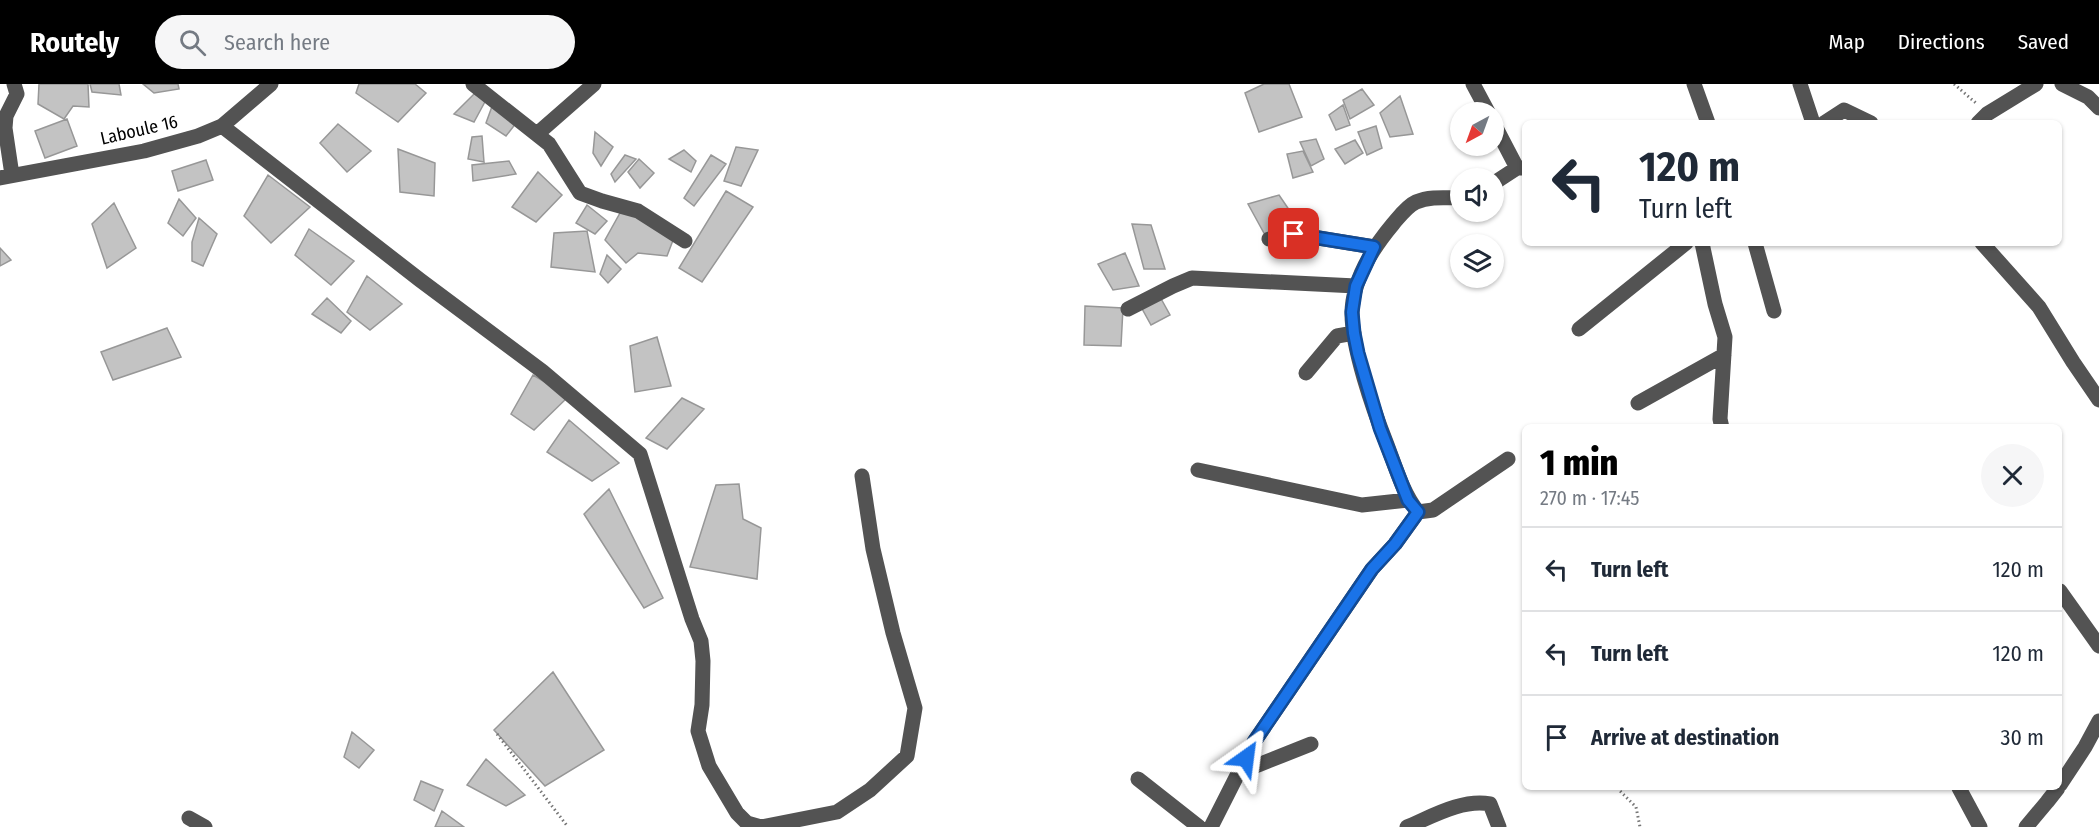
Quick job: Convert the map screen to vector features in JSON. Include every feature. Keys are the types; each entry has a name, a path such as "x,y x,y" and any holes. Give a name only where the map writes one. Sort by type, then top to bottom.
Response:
{"street":[{"path":"6,177 6,116 17,94 14,84"},
{"name":"Laboule 16","path":"6,177 144,151 198,136 222,126 271,84"},
{"path":"473,84 549,144 580,193 638,211 685,241"},
{"path":"537,134 594,84"},
{"path":"1473,84 1483,102"},
{"path":"1694,84 1707,120"},
{"path":"1800,84 1812,120"},
{"path":"1982,118 2036,84"},
{"path":"2062,84 2088,97 2099,108"},
{"path":"1829,120 1844,110 1865,120"},
{"path":"222,126 420,280 542,371 640,454 701,641 702,705 698,732 709,766 737,813 747,823 760,827 837,812 870,790 907,756 915,708 893,633 875,559 862,476"},
{"path":"1504,140 1521,168 1504,177"},
{"path":"1211,827 1254,742 1372,569 1395,544 1413,506 1380,428 1358,353 1352,312 1356,286 1374,247 1399,216 1414,203 1430,198 1450,198"},
{"path":"1269,239 1294,234 1374,247"},
{"path":"1579,329 1682,246"},
{"path":"1703,246 1725,338 1721,424"},
{"path":"1756,246 1774,311"},
{"path":"1985,246 2039,307 2099,400"},
{"path":"1128,309 1191,278 1356,286"},
{"path":"1306,373 1337,336 1354,333"},
{"path":"1638,403 1724,355"},
{"path":"1198,470 1362,505 1413,506 1433,510 1508,459"},
{"path":"2062,594 2099,646"},
{"path":"2062,782 2099,721"},
{"path":"1238,773 1311,744"},
{"path":"1138,779 1199,827"},
{"path":"1960,790 1980,827"},
{"path":"2026,827 2056,790"},
{"path":"1407,827 1477,801 1490,804 1499,827"},
{"path":"189,818 205,827"}],"path":[{"path":"1954,84 1982,118"},
{"path":"497,734 568,827"},
{"path":"1619,790 1636,807 1640,827"}],"building":[{"path":"39,84 88,84 89,107 73,106 64,119 38,104"},
{"path":"90,84 119,84 121,95 92,92"},
{"path":"143,84 178,84 179,89 154,93"},
{"path":"359,84 415,84 426,93 398,122 356,93"},
{"path":"1264,84 1289,84 1302,117 1259,132 1245,93"},
{"path":"1362,89 1374,105 1350,119 1343,100"},
{"path":"474,94 487,98 474,122 454,114"},
{"path":"1400,96 1413,134 1390,137 1380,113"},
{"path":"494,101 520,118 506,136 486,123"},
{"path":"1343,105 1350,125 1336,130 1329,115"},
{"path":"67,119 77,146 45,158 35,131"},
{"path":"338,124 371,151 347,172 320,143"},
{"path":"1376,126 1382,148 1367,155 1358,132"},
{"path":"595,132 613,147 601,166 593,153"},
{"path":"482,136 484,162 468,159 472,137"},
{"path":"1316,139 1324,159 1311,166 1300,142"},
{"path":"1355,140 1363,153 1345,164 1335,149"},
{"path":"736,147 758,150 741,186 724,181"},
{"path":"398,149 435,163 434,196 400,192"},
{"path":"684,150 696,161 691,172 669,159"},
{"path":"1303,151 1313,172 1293,178 1287,154"},
{"path":"625,155 636,159 615,182 611,174"},
{"path":"711,155 726,164 694,206 684,198"},
{"path":"639,159 654,173 640,188 628,172"},
{"path":"206,160 213,180 178,191 172,171"},
{"path":"509,161 516,174 473,181 472,165"},
{"path":"538,172 562,195 536,222 512,207"},
{"path":"268,175 310,207 271,243 244,216"},
{"path":"726,191 753,207 702,282 679,268"},
{"path":"1279,195 1294,217 1265,235 1248,204"},
{"path":"179,199 196,218 183,236 168,223"},
{"path":"114,203 136,248 107,268 92,224"},
{"path":"625,204 675,235 667,256 638,253 626,263 605,240"},
{"path":"587,205 607,221 595,234 576,223"},
{"path":"199,218 217,234 203,266 192,261 192,242"},
{"path":"1132,224 1151,225 1165,269 1144,269"},
{"path":"309,229 354,261 331,285 295,255"},
{"path":"587,231 595,272 551,267 554,233"},
{"path":"0,248 11,260 0,266"},
{"path":"1125,253 1139,286 1113,290 1098,264"},
{"path":"607,255 621,269 608,283 600,274"},
{"path":"367,276 402,304 370,330 347,312"},
{"path":"1159,295 1170,315 1151,325 1140,305"},
{"path":"327,298 351,321 341,333 312,314"},
{"path":"1085,306 1123,308 1121,346 1084,345"},
{"path":"167,328 181,357 113,380 101,352"},
{"path":"657,337 671,386 635,392 630,346"},
{"path":"533,375 569,396 534,430 511,414"},
{"path":"682,398 704,409 667,449 646,438"},
{"path":"569,420 619,463 592,481 547,452"},
{"path":"739,484 743,519 761,528 757,579 690,567 716,485"},
{"path":"609,489 663,598 644,608 584,514"},
{"path":"553,672 604,750 545,786 494,730"},
{"path":"352,732 374,750 359,768 344,757"},
{"path":"486,759 525,795 506,806 467,785"},
{"path":"421,781 443,790 434,811 414,800"},
{"path":"442,811 464,827 435,827"}],"route":[{"path":"1246,758 1254,742 1372,569 1395,544 1418,512 1408,500 1380,428 1354,333 1352,312 1356,286 1374,247 1294,234"}]}
